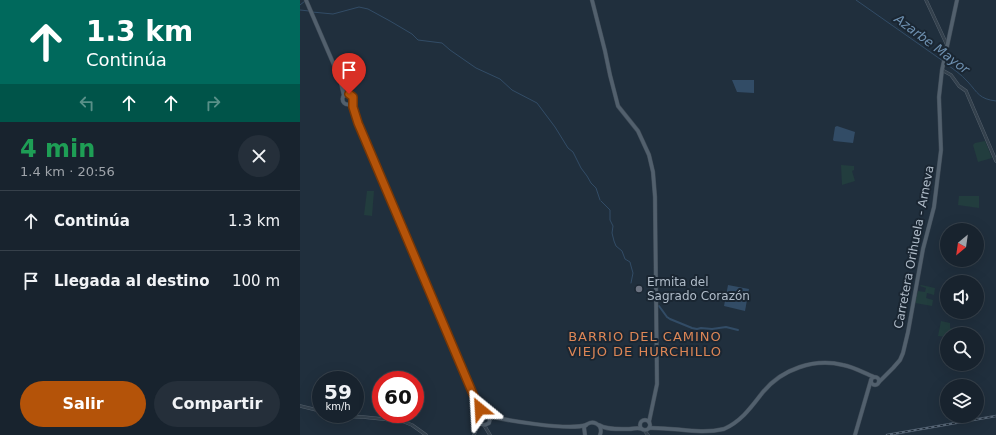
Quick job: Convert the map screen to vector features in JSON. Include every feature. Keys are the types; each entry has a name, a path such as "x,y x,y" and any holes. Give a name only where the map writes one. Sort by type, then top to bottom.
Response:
{"main road":[{"path":"306,0 340,79 349,94 353,97 355,116"},
{"path":"592,0 606,51 610,75 618,106 638,132 649,154 653,172 655,196 656,384 650,423 646,429"},
{"name":"Carretera Orihuela - Arneva","path":"855,435 868,388 874,380 887,374 900,360 908,332 923,249 934,206 940,161 939,97 944,60 956,0"},
{"path":"340,79 344,96 343,100 355,116 476,402 479,420"},
{"path":"344,96 349,94"},
{"path":"348,105 353,102"},
{"path":"571,427 586,425 592,422 609,429 665,429 699,434 715,432 724,429 741,418 772,382 785,373 799,367 818,363 834,363 851,367 874,380"},
{"path":"476,402 490,419 486,424"},
{"path":"624,429 646,419 652,411"},
{"path":"479,420 481,416 487,415 578,428 584,434"},
{"path":"486,424 496,419 508,419"},
{"path":"479,420 486,424"},
{"path":"642,421 646,420 665,429"},
{"path":"642,421 640,425 646,429"},
{"path":"584,434 586,425"},
{"path":"598,425 601,429 600,435"},
{"path":"600,435 609,429"}],"street":[{"path":"926,0 948,45"},
{"path":"943,68 951,75 959,86 966,91 996,161"},
{"path":"300,406 312,409"},
{"path":"364,417 402,421 412,425 426,435"},
{"path":"474,435 478,428 479,420"},
{"path":"478,428 486,424 490,435"},
{"path":"646,429 648,435"}],"green space":[{"path":"985,141 992,158 978,162 973,145 975,143"},
{"path":"841,165 854,166 854,170 852,171 855,181 842,185"},
{"path":"367,191 374,191 372,216 364,215"},
{"path":"959,196 979,196 979,208 958,205"},
{"path":"920,286 935,288 934,295 927,293 926,298 933,300 932,306 915,303 918,291 925,292 926,288"},
{"path":"941,321 950,323 950,327 940,327 940,336 938,336"}],"water":[{"path":"732,80 754,80 754,93 737,92"},
{"path":"837,126 855,132 853,143 833,140 835,127"},
{"path":"728,285 749,289 745,311 724,306"}],"waterway":[{"name":"Azarbe Mayor","path":"856,0 943,61"},
{"name":"Azarbe Mayor","path":"300,5 305,1"},
{"path":"312,12 333,14 359,7 368,9 412,34 418,40 442,43 476,68 500,79 512,90 537,103 555,127 568,148 573,152 581,168 596,188 600,200"},
{"path":"300,10 309,11"},
{"name":"Azarbe Mayor","path":"945,63 963,76 979,95 986,99 996,101"},
{"path":"601,201 610,210 610,220 613,226 612,233 616,246 622,251 625,259 630,262 633,273 631,283"},
{"path":"659,306 667,317 692,328 712,329 726,327 738,330"}],"railway":[{"path":"887,435 996,416"}],"place":[{"name":"Ermita del Sagrado Corazón","path":"639,289"}],"district":[{"name":"BARRIO DEL CAMINO VIEJO DE HURCHILLO","path":"645,344"}],"route":[{"path":"349,94 353,97 355,116 480,409"}]}
